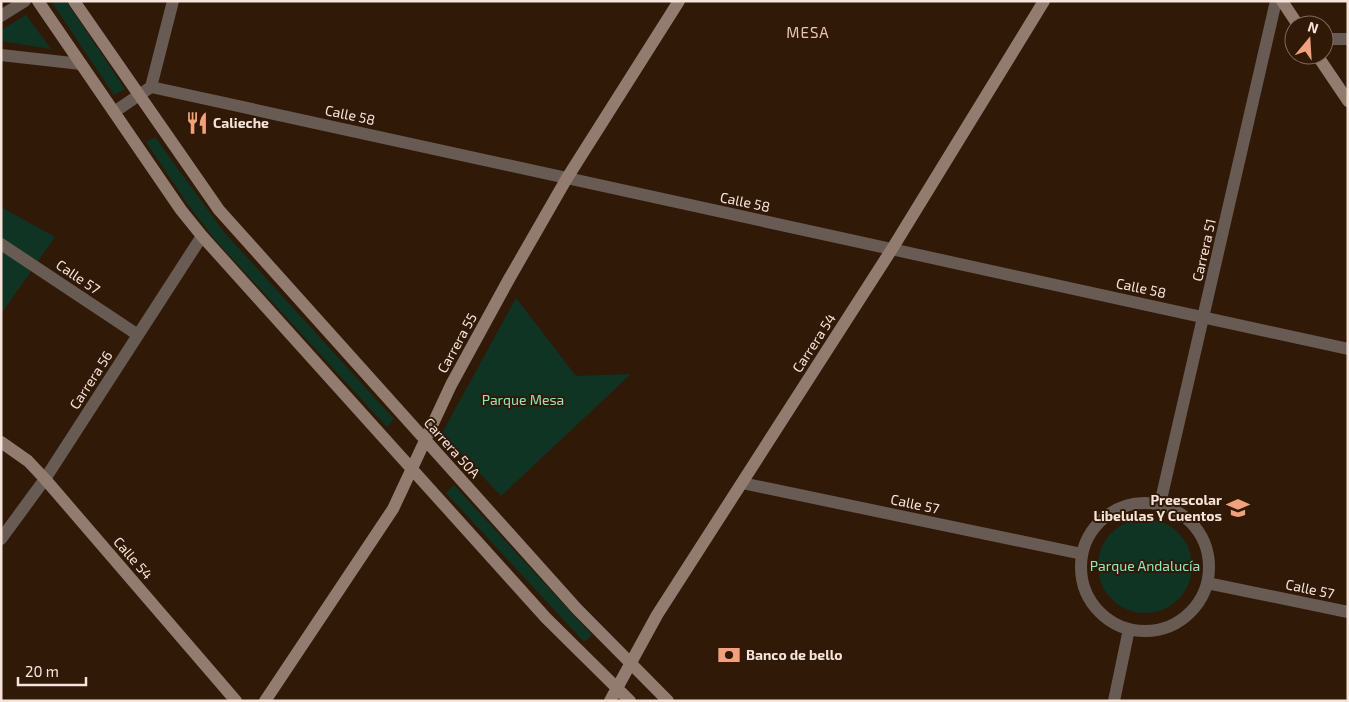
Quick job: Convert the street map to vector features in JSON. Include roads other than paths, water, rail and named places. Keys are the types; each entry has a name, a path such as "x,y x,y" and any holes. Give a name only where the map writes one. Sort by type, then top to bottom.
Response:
{"street":[{"path":"1,16 25,1"},
{"path":"38,1 181,210 202,236 546,618 630,701"},
{"path":"74,1 138,95"},
{"path":"114,112 151,87 173,1"},
{"name":"Carrera 55","path":"265,701 393,509 451,385 567,178 679,1"},
{"name":"Carrera 54","path":"610,701 657,615 892,249 1044,1"},
{"name":"Carrera 51","path":"1160,504 1276,1"},
{"path":"1282,1 1291,15"},
{"path":"1334,39 1348,39"},
{"path":"1,55 81,64"},
{"path":"1324,65 1348,101"},
{"name":"Calle 58","path":"151,87 1348,349"},
{"name":"Carrera 50A","path":"138,95 218,210 577,609 668,701"},
{"name":"Carrera 56","path":"1,539 45,478 202,236"},
{"name":"Calle 57","path":"1,244 138,335"},
{"name":"Calle 54","path":"1,442 28,461 45,478 236,701"},
{"name":"Calle 57","path":"742,483 1082,554"},
{"path":"1139,502 1160,504 1179,512 1195,525 1205,543 1210,563 1208,583 1199,602 1186,617 1168,627 1148,631 1129,628 1110,620 1096,608 1086,592 1081,573 1082,554 1089,535 1102,519 1119,508 1139,502"},
{"name":"Calle 57","path":"1208,583 1348,612"},
{"path":"1114,701 1129,628"}],"place":[{"name":"Calieche","path":"197,123"},
{"name":"Preescolar Libelulas Y Cuentos","path":"1238,508"},
{"name":"Banco de bello","path":"729,655"}],"district":[{"name":"MESA","path":"808,33"}],"park label":[{"name":"Parque Mesa","path":"523,400"},
{"name":"Parque Andalucía","path":"1145,566"}]}
